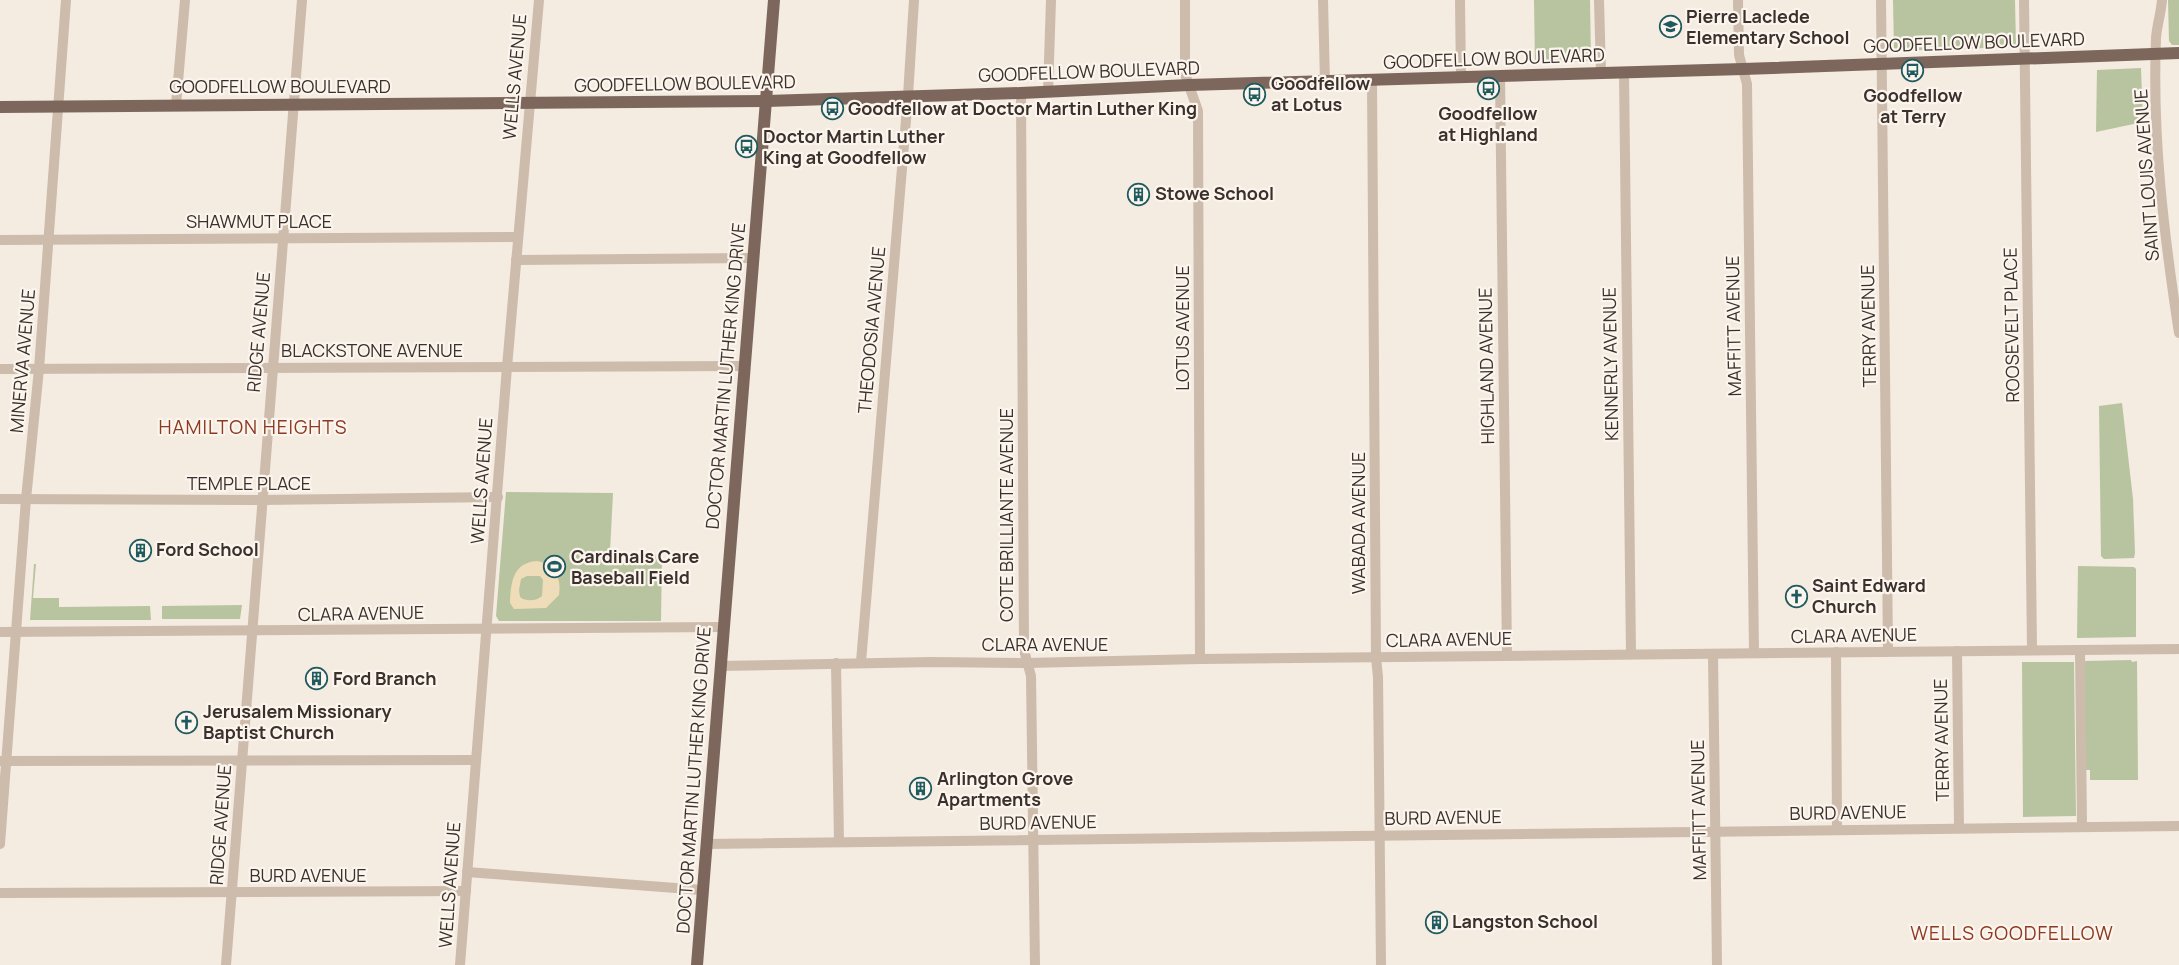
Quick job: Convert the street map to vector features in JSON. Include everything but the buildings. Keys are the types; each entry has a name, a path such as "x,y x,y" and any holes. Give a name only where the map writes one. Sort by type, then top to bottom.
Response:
{"main road":[{"name":"DOCTOR MARTIN LUTHER KING DRIVE","path":"697,965 774,0"},
{"name":"GOODFELLOW BOULEVARD","path":"0,107 767,101 1048,92 1189,85 1624,73 2179,53"}],"street":[{"name":"MINERVA AVENUE","path":"0,844 3,762 17,632 26,499 39,369 66,0"},
{"path":"176,105 185,0"},
{"name":"RIDGE AVENUE","path":"226,965 302,0"},
{"name":"WELLS AVENUE","path":"460,965 507,367 539,0"},
{"name":"THEODOSIA AVENUE","path":"861,662 908,96 914,0"},
{"path":"1048,92 1051,0"},
{"name":"LOTUS AVENUE","path":"1185,0 1184,64 1198,111 1200,659"},
{"path":"1323,0 1325,82"},
{"path":"1460,0 1461,77"},
{"path":"1599,0 1601,73"},
{"name":"MAFFITT AVENUE","path":"1738,0 1739,55 1747,84 1754,653"},
{"name":"TERRY AVENUE","path":"1881,0 1888,651"},
{"name":"ROOSEVELT PLACE","path":"2024,0 2032,649"},
{"name":"SAINT LOUIS AVENUE","path":"2152,0 2159,15"},
{"name":"SAINT LOUIS AVENUE","path":"2162,0 2156,53 2160,182 2165,241 2179,333"},
{"name":"KENNERLY AVENUE","path":"1624,73 1631,654"},
{"name":"HIGHLAND AVENUE","path":"1500,76 1507,655"},
{"name":"WABADA AVENUE","path":"1372,80 1376,658 1381,965"},
{"name":"COTE BRILLIANTE AVENUE","path":"1021,93 1024,650 1031,676 1035,965"},
{"name":"SHAWMUT PLACE","path":"0,240 518,237"},
{"path":"516,260 753,258"},
{"name":"BLACKSTONE AVENUE","path":"0,369 744,366"},
{"name":"TEMPLE PLACE","path":"0,499 262,500 498,497"},
{"name":"CLARA AVENUE","path":"0,632 723,627"},
{"name":"CLARA AVENUE","path":"720,666 861,662 1027,663 1507,655 2179,649"},
{"path":"2080,650 2082,827"},
{"path":"1836,652 1837,829"},
{"name":"TERRY AVENUE","path":"1957,652 1959,828"},
{"name":"MAFFITT AVENUE","path":"1713,654 1717,965"},
{"path":"836,663 839,842"},
{"path":"3,762 476,760"},
{"name":"BURD AVENUE","path":"706,844 2179,826"},
{"path":"467,872 702,890"},
{"name":"BURD AVENUE","path":"0,893 466,891"}],"green space":[{"path":"1534,0 1590,0 1591,61 1535,63"},
{"path":"1893,0 2015,0 2016,47 1894,51"},
{"path":"2168,0 2179,0 2179,45 2172,45 2169,41"},
{"path":"2141,68 2143,122 2096,132 2097,70"},
{"path":"2122,403 2133,499 2135,553 2134,558 2104,559 2101,556 2099,406"},
{"path":"506,492 613,493 610,552 662,555 661,621 499,621 496,616"},
{"path":"34,564 36,564 33,598 59,598 59,607 150,606 151,620 30,620"},
{"path":"2078,566 2134,567 2136,569 2136,637 2077,638"},
{"path":"242,605 240,619 162,619 162,606"},
{"path":"2131,660 2132,662 2137,661 2138,780 2090,780 2090,770 2085,770 2084,662"},
{"path":"2022,662 2074,662 2076,816 2023,817"}],"sand":[{"path":"537,561 543,563 556,573 560,589 559,595 546,608 514,609 510,603 512,581 518,570 529,563","holes":["527,576 540,576 543,580 542,596 531,600 525,600 520,597 521,579"]}],"place":[{"name":"Pierre Laclede Elementary School","path":"1670,27"},
{"name":"Goodfellow at Terry","path":"1913,71"},
{"name":"Goodfellow at Highland","path":"1488,89"},
{"name":"Goodfellow at Lotus","path":"1255,94"},
{"name":"Goodfellow at Doctor Martin Luther King","path":"832,109"},
{"name":"Doctor Martin Luther King at Goodfellow","path":"747,147"},
{"name":"Stowe School","path":"1139,194"},
{"name":"Ford School","path":"140,550"},
{"name":"Cardinals Care Baseball Field","path":"555,567"},
{"name":"Saint Edward Church","path":"1796,596"},
{"name":"Ford Branch","path":"317,679"},
{"name":"Jerusalem Missionary Baptist Church","path":"187,722"},
{"name":"Arlington Grove Apartments","path":"921,789"},
{"name":"Langston School","path":"1436,922"}],"district":[{"name":"HAMILTON HEIGHTS","path":"253,427"},
{"name":"WELLS GOODFELLOW","path":"2012,933"}]}
